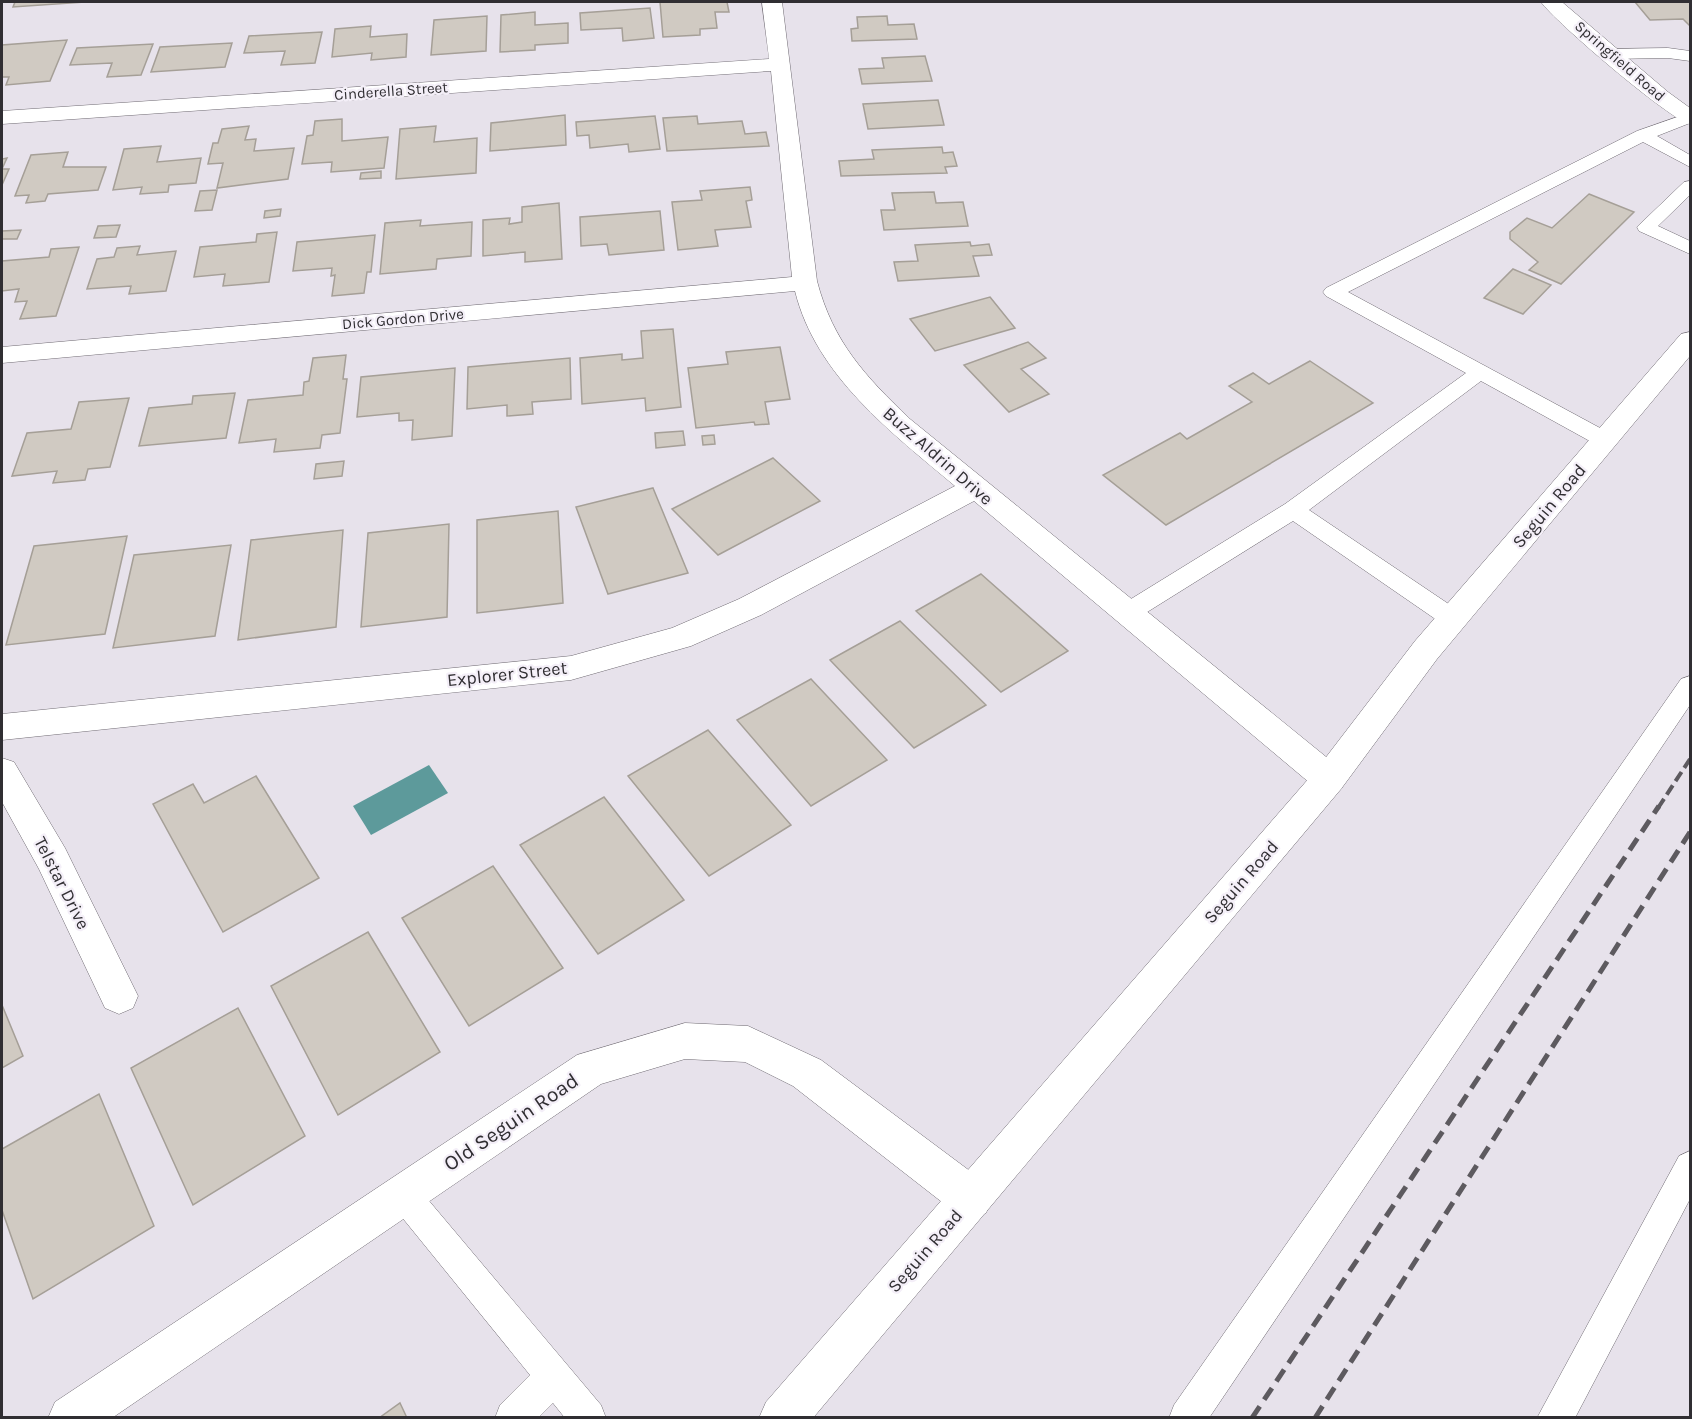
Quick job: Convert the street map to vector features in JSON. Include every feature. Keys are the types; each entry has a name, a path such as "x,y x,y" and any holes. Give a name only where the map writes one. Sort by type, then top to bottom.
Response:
{"street":[{"name":"Buzz Aldrin Drive","path":"772,2 781,64 804,283 825,337 844,366 884,410 975,488 1329,779"},
{"name":"Springfield Road","path":"1551,2 1608,54 1690,118"},
{"name":"Cinderella Street","path":"2,118 781,64"},
{"name":"Dick Gordon Drive","path":"2,355 804,283"},
{"name":"Seguin Road","path":"782,1418 1329,779 1453,619 1690,340"},
{"name":"Explorer Street","path":"2,727 571,668 680,638 750,606 975,488"},
{"name":"Telstar Drive","path":"2,772 52,859 119,996"},
{"name":"Old Seguin Road","path":"71,1418 591,1068 685,1041 748,1044 807,1073 971,1198"}],"lane":[{"path":"1608,54 1668,53 1690,56"},
{"path":"1605,440 1334,292 1643,135 1690,118"},
{"path":"1643,135 1690,162"},
{"path":"1690,186 1646,227 1690,248"},
{"path":"1127,613 1293,510 1482,371"},
{"path":"1293,510 1453,619"},
{"path":"1187,1418 1690,686"},
{"path":"1555,1418 1690,1167"},
{"path":"403,1194 588,1418"},
{"path":"513,1418 554,1376"}],"water":[{"path":"429,765 448,793 371,835 353,806"}],"building":[{"path":"15,2 85,2 13,7"},
{"path":"660,2 727,2 729,12 715,12 717,28 700,29 700,35 663,37"},
{"path":"1635,2 1690,2 1690,26 1683,19 1650,20"},
{"path":"650,8 654,38 623,41 622,28 581,30 580,13"},
{"path":"535,12 535,25 568,23 568,43 535,45 535,50 500,52 501,15"},
{"path":"487,16 486,51 431,55 434,20"},
{"path":"887,16 888,25 914,24 917,39 852,41 851,29 858,28 857,17"},
{"path":"371,26 370,37 407,34 406,57 371,60 372,53 332,57 335,29"},
{"path":"322,32 315,63 281,65 285,51 244,53 249,36"},
{"path":"67,40 50,81 6,85 9,77 2,77 2,45"},
{"path":"232,43 225,67 151,72 160,47"},
{"path":"153,44 141,75 107,77 112,63 70,65 77,48"},
{"path":"925,56 932,81 862,84 859,69 884,68 882,58"},
{"path":"938,100 944,125 868,129 863,104"},
{"path":"565,115 566,145 490,151 491,123"},
{"path":"655,116 660,149 629,152 628,144 590,148 589,135 577,136 576,122"},
{"path":"697,116 698,124 742,121 745,134 766,132 769,146 667,151 663,118"},
{"path":"342,119 342,141 388,137 384,168 331,172 332,162 302,164 307,136 313,135 315,121"},
{"path":"249,126 245,140 256,139 254,151 294,148 288,179 217,188 223,163 208,164 213,143 218,143 222,129"},
{"path":"436,126 434,142 477,138 476,173 396,179 400,129"},
{"path":"161,146 157,162 201,158 196,183 169,185 168,192 140,194 142,187 113,190 124,149"},
{"path":"942,147 943,153 953,152 957,166 945,167 947,173 841,176 839,161 874,159 872,150"},
{"path":"68,152 63,167 106,167 98,190 48,194 45,201 26,203 29,195 15,196 31,155"},
{"path":"7,158 2,169 2,159"},
{"path":"2,169 9,169 2,185"},
{"path":"381,171 381,178 360,179 361,173"},
{"path":"750,187 752,200 746,201 751,227 715,230 718,246 678,250 672,202 702,200 700,191"},
{"path":"217,190 212,210 195,211 200,191"},
{"path":"934,192 936,203 963,202 968,226 884,230 881,210 895,210 892,193"},
{"path":"1589,194 1634,212 1561,284 1529,270 1538,262 1510,239 1510,232 1527,218 1552,228"},
{"path":"559,203 562,259 525,262 525,252 483,256 483,220 510,218 509,224 522,222 522,207"},
{"path":"281,209 280,216 264,218 265,211"},
{"path":"660,211 664,250 609,255 607,244 581,246 580,217"},
{"path":"421,220 420,226 472,222 471,256 437,259 436,269 380,274 385,223"},
{"path":"120,225 116,237 94,238 98,226"},
{"path":"21,230 17,239 2,239 2,231"},
{"path":"277,232 269,282 223,286 225,274 194,277 200,247 256,242 257,234"},
{"path":"375,235 371,272 367,272 364,293 332,296 335,275 331,276 332,268 293,271 297,242"},
{"path":"970,242 971,246 989,244 992,255 973,256 979,276 898,281 894,262 918,261 915,245"},
{"path":"140,246 137,255 176,251 166,291 129,294 131,286 87,289 97,259 114,257 117,248"},
{"path":"79,247 56,316 20,319 27,301 15,302 19,289 2,291 2,261 49,257 51,249"},
{"path":"1513,269 1551,285 1523,314 1484,298"},
{"path":"990,297 1015,328 935,351 910,319"},
{"path":"673,329 681,407 646,411 645,398 582,404 580,358 622,354 622,360 643,358 641,331"},
{"path":"1028,342 1046,358 1021,369 1049,394 1009,412 964,365"},
{"path":"780,347 790,399 765,402 769,424 755,425 754,422 696,428 688,368 728,364 726,352"},
{"path":"346,355 343,379 347,379 340,433 322,435 320,448 274,452 276,439 239,443 248,400 303,395 304,382 309,381 313,358"},
{"path":"570,358 571,399 532,402 533,414 507,416 507,405 467,409 468,367"},
{"path":"1310,361 1373,403 1166,525 1103,475 1180,433 1187,439 1252,402 1229,386 1253,373 1269,384"},
{"path":"455,368 452,436 412,440 413,420 399,421 399,413 357,417 361,377"},
{"path":"235,393 226,438 139,446 149,408 192,404 193,396"},
{"path":"129,398 110,467 88,469 85,480 53,483 57,471 12,476 27,433 71,429 79,402"},
{"path":"683,431 685,445 656,448 655,433"},
{"path":"714,435 715,444 703,445 702,436"},
{"path":"773,458 820,501 718,555 672,509"},
{"path":"344,461 342,476 314,479 316,464"},
{"path":"653,488 688,573 608,594 576,507"},
{"path":"558,511 563,603 477,613 477,520"},
{"path":"449,524 447,617 361,627 368,533"},
{"path":"343,530 336,627 238,640 251,540"},
{"path":"127,536 105,634 6,645 34,546"},
{"path":"231,545 215,636 113,648 134,555"},
{"path":"981,574 1068,651 1001,692 916,611"},
{"path":"900,621 986,705 914,748 830,660"},
{"path":"811,679 887,760 811,806 737,720"},
{"path":"708,730 791,825 709,876 628,776"},
{"path":"256,776 319,878 223,932 153,804 193,784 204,803"},
{"path":"604,797 684,900 598,954 520,845"},
{"path":"493,866 563,968 469,1026 402,918"},
{"path":"368,932 440,1052 338,1115 271,986"},
{"path":"2,1005 23,1056 2,1068"},
{"path":"238,1008 305,1136 193,1205 131,1068"},
{"path":"99,1094 154,1226 33,1299 2,1210 2,1149"},
{"path":"400,1403 407,1418 379,1418"}],"railway":[{"path":"1658,808 1690,759"},
{"path":"1252,1418 1659,806"},
{"path":"1315,1418 1690,832"}]}
